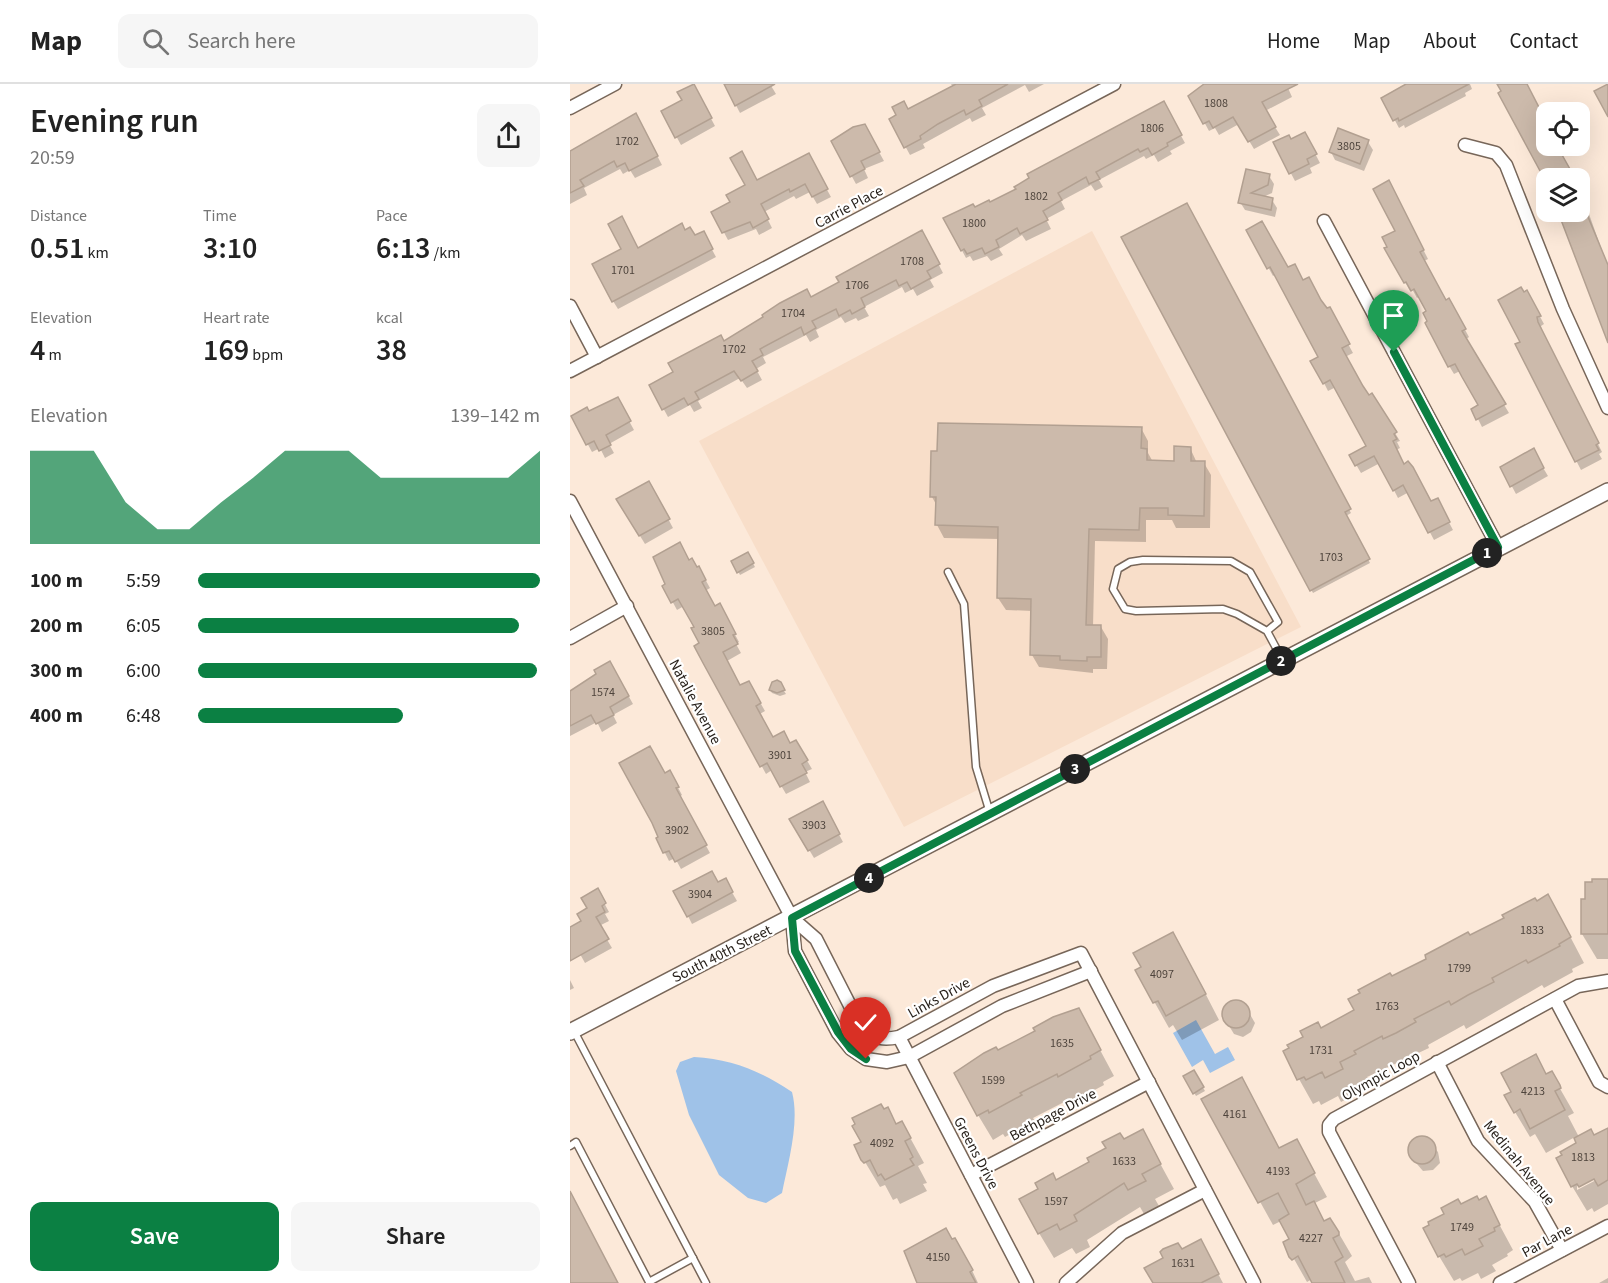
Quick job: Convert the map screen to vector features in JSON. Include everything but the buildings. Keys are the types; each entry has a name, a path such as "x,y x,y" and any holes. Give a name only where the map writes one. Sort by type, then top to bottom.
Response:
{"street":[{"path":"570,108 615,84"},
{"name":"Carrie Place","path":"597,357 1114,84"},
{"path":"1465,145 1496,153 1506,165 1563,309 1608,408"},
{"path":"1324,221 1498,547"},
{"path":"570,306 597,357 570,371"},
{"name":"South 40th Street","path":"572,1031 1608,491"},
{"name":"Natalie Avenue","path":"570,501 792,918"},
{"path":"570,638 627,606"},
{"path":"792,918 795,951 838,1032 851,1049 866,1059 887,1062 909,1057 1002,1006 1091,971"},
{"name":"Links Drive","path":"792,918 816,939 862,1029 879,1038 899,1037 993,986 1081,953 1254,1283"},
{"name":"Olympic Loop","path":"1409,1283 1329,1132 1329,1125 1334,1119 1578,986 1608,981"},
{"path":"1556,999 1599,1083 1608,1088"},
{"name":"Greens Drive","path":"899,1037 1028,1283"},
{"name":"Medinah Avenue","path":"1437,1062 1478,1142 1535,1202 1562,1250"},
{"name":"Bethpage Drive","path":"971,1175 1149,1082"},
{"path":"1066,1283 1122,1233 1205,1190"},
{"name":"Par Lane","path":"1500,1283 1608,1226"}],"lane":[{"path":"1267,631 1278,622 1250,572 1231,561 1143,560 1130,562 1118,569 1113,589 1125,609 1136,611 1223,609 1267,631 1283,660"},
{"path":"948,572 964,604 976,767 990,814"},
{"path":"572,1031 706,1283"},
{"path":"570,1146 576,1142 649,1282 693,1258"}],"shaded area":[{"path":"1092,231 1301,627 904,827 699,441"}],"water":[{"path":"1196,1020 1215,1054 1228,1047 1235,1060 1210,1073 1203,1060 1192,1067 1173,1033"},
{"path":"694,1057 721,1060 745,1067 792,1092 794,1129 782,1193 766,1203 748,1198 719,1175 689,1115 676,1071 680,1062"}],"route":[{"path":"866,1059 851,1049 838,1032 795,951 792,918 1498,547 1394,352"}]}
